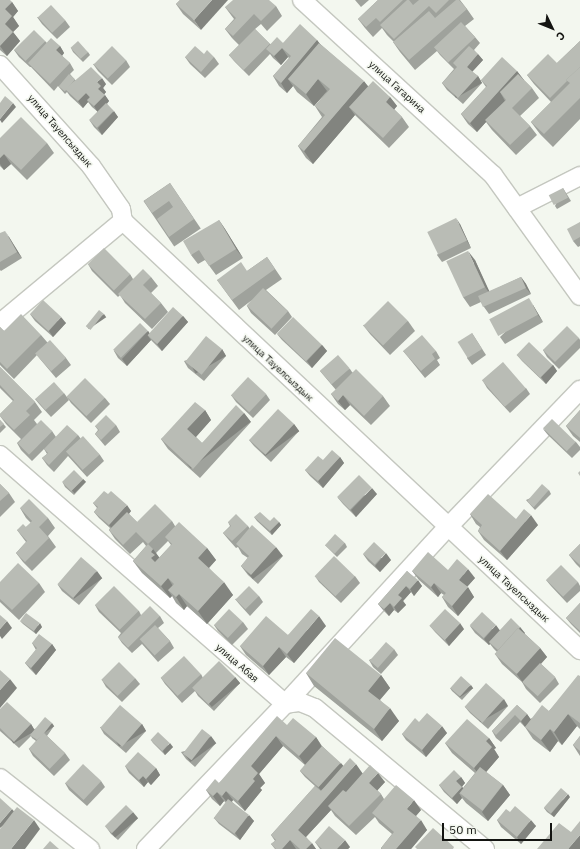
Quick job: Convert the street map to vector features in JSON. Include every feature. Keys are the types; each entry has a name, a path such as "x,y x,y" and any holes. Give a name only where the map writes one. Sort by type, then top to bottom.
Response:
{"street":[{"name":"улица Гагарина","path":"302,0 493,175 580,296"},
{"name":"улица Тауелсыздык","path":"0,65 91,166 121,209 123,221 447,528 580,650"},
{"path":"517,208 580,176"},
{"path":"0,323 123,221"},
{"path":"146,849 284,704 447,528 580,390"},
{"name":"улица Абая","path":"0,455 284,704"},
{"path":"284,704 300,702 315,708 485,849"},
{"path":"0,778 90,849"}],"building":[{"path":"0,0 10,0 12,2 5,9 12,16 5,24 13,32 0,46"},
{"path":"180,0 212,0 194,20 176,4"},
{"path":"233,0 269,0 276,6 261,21 254,14 233,36 225,29 236,18 225,7"},
{"path":"378,0 403,0 380,22 376,18 366,27 358,19"},
{"path":"407,0 409,0 413,5 419,0 449,0 436,13 429,6 394,39 380,25"},
{"path":"456,0 459,0 467,9 409,60 393,42 429,11 435,18"},
{"path":"51,5 65,20 52,33 38,17"},
{"path":"461,22 475,37 448,63 434,47"},
{"path":"300,24 317,40 281,83 273,76 291,56 282,48 274,56 266,49 277,37 283,43"},
{"path":"255,29 270,44 244,70 229,55"},
{"path":"34,30 45,41 26,61 14,50"},
{"path":"51,38 60,46 56,50 70,63 50,84 28,63"},
{"path":"78,41 88,52 81,59 71,48"},
{"path":"580,41 580,67 550,98 527,75 548,54 557,63"},
{"path":"319,43 364,81 304,151 298,146 325,115 315,106 330,89 318,79 306,94 288,79"},
{"path":"112,46 126,60 108,79 94,64"},
{"path":"195,46 204,54 207,50 214,57 201,72 185,57"},
{"path":"469,46 478,54 467,67 478,76 458,98 442,83 457,67 453,63"},
{"path":"502,57 517,71 470,123 461,114 487,86 481,80"},
{"path":"91,67 102,78 97,82 101,86 98,89 105,95 94,106 87,100 90,97 86,93 78,101 65,89"},
{"path":"580,67 580,98 544,134 531,122 570,83 566,80"},
{"path":"69,74 75,79 65,91 59,86"},
{"path":"518,74 532,88 512,108 530,126 510,145 485,120 506,100 500,92"},
{"path":"373,81 390,97 386,102 402,117 383,138 349,107"},
{"path":"5,96 13,103 0,119 0,103"},
{"path":"106,103 114,111 97,128 89,120"},
{"path":"21,117 47,143 21,170 4,154 0,158 0,138"},
{"path":"170,183 194,219 169,237 157,219 173,207 169,201 152,213 144,201"},
{"path":"563,188 568,198 554,205 549,195"},
{"path":"456,218 467,240 438,254 427,232"},
{"path":"219,220 236,249 209,266 199,250 191,255 183,241"},
{"path":"580,222 580,237 573,241 567,229"},
{"path":"5,231 17,252 0,262 0,233"},
{"path":"104,248 130,274 114,290 88,264"},
{"path":"468,251 485,287 463,297 446,261"},
{"path":"267,257 275,269 232,300 217,280 241,262 247,271"},
{"path":"143,269 151,277 143,285 161,303 145,319 118,294"},
{"path":"521,277 526,288 483,307 478,296"},
{"path":"263,288 288,311 271,329 247,306"},
{"path":"529,298 538,315 498,336 489,319"},
{"path":"43,300 61,317 48,331 30,314"},
{"path":"388,301 408,321 383,346 363,326"},
{"path":"173,307 183,316 157,344 148,335"},
{"path":"99,310 104,314 90,330 86,326"},
{"path":"21,314 41,335 7,369 0,362 0,327 4,331"},
{"path":"293,317 322,345 306,361 277,334"},
{"path":"140,323 148,331 121,358 113,350"},
{"path":"567,326 579,338 555,362 543,350"},
{"path":"472,333 482,349 468,358 458,342"},
{"path":"422,335 436,351 432,354 435,359 421,371 403,351"},
{"path":"206,336 222,349 202,375 185,362"},
{"path":"50,340 66,358 51,371 35,353"},
{"path":"529,342 553,365 540,378 516,355"},
{"path":"338,355 350,369 332,384 320,371"},
{"path":"503,362 526,388 505,407 482,380"},
{"path":"0,367 35,402 26,411 30,415 14,430 0,416 0,414 14,400 0,385"},
{"path":"356,369 383,396 364,416 343,395 338,401 331,394"},
{"path":"248,377 266,394 249,412 231,395"},
{"path":"85,378 105,398 86,416 67,396"},
{"path":"54,382 64,393 45,410 35,399"},
{"path":"195,402 205,410 187,429 202,443 236,405 244,413 193,469 161,439"},
{"path":"278,409 294,424 265,455 249,440"},
{"path":"580,410 580,438 566,426"},
{"path":"106,415 116,425 101,440 95,434 99,430 95,426"},
{"path":"552,419 576,442 567,451 543,428"},
{"path":"0,420 4,424 0,427"},
{"path":"41,420 52,431 29,455 18,443"},
{"path":"67,425 78,435 49,465 42,458 48,453 44,449"},
{"path":"83,436 100,455 83,470 66,451"},
{"path":"332,450 340,457 318,481 305,470 318,456 323,460"},
{"path":"74,470 83,479 71,491 62,482"},
{"path":"359,475 372,488 350,510 337,497"},
{"path":"0,484 9,493 0,501"},
{"path":"542,484 549,490 534,507 527,501"},
{"path":"104,491 108,494 111,491 127,505 109,525 94,512 98,507 93,503"},
{"path":"488,494 516,519 524,509 531,515 500,551 478,531 482,525 470,514"},
{"path":"29,499 48,518 39,527 49,538 25,562 16,553 27,541 17,530 23,524 26,527 32,521 20,508"},
{"path":"155,504 172,521 148,544 136,532 123,545 109,530 127,512 137,522"},
{"path":"260,512 270,521 274,517 279,522 270,531 254,517"},
{"path":"236,514 248,526 232,541 223,533 231,526 228,522"},
{"path":"179,522 207,548 198,558 224,582 198,611 179,594 176,597 168,590 174,584 168,578 161,586 133,561 148,544 153,549 151,552 155,555 151,558 155,562 172,544 165,537"},
{"path":"252,525 276,547 251,575 241,566 249,556 236,544"},
{"path":"335,534 345,543 335,554 325,545"},
{"path":"374,542 386,553 375,565 363,554"},
{"path":"580,544 580,565 569,555"},
{"path":"428,552 448,570 457,559 468,569 459,580 468,587 452,606 442,597 446,593 434,583 431,587 412,571"},
{"path":"334,556 355,576 335,596 315,576"},
{"path":"81,557 97,571 73,598 57,584"},
{"path":"18,563 39,583 12,610 0,599 0,582"},
{"path":"561,565 578,582 563,597 546,580"},
{"path":"407,571 418,580 410,589 406,586 398,595 402,598 394,607 390,603 384,609 378,604"},
{"path":"114,586 139,611 120,630 95,605"},
{"path":"249,586 259,596 245,609 236,599"},
{"path":"580,603 580,631 566,618"},
{"path":"150,606 160,616 128,648 118,638"},
{"path":"229,609 243,622 228,638 214,625"},
{"path":"311,609 319,616 287,654 279,647 263,666 240,646 266,616 288,635"},
{"path":"445,609 460,623 445,640 429,626"},
{"path":"482,612 496,625 484,638 470,625"},
{"path":"26,613 40,623 34,631 20,621"},
{"path":"0,615 7,621 0,629"},
{"path":"511,618 520,627 498,650 489,642"},
{"path":"155,625 170,641 155,655 140,639"},
{"path":"518,628 540,648 517,674 495,654"},
{"path":"39,634 52,644 31,668 25,663 37,648 32,643"},
{"path":"335,638 381,675 368,691 390,708 374,729 306,673"},
{"path":"386,642 394,649 378,668 370,661"},
{"path":"184,656 201,674 178,696 161,678"},
{"path":"219,661 235,677 208,704 192,688"},
{"path":"119,662 135,678 118,696 101,680"},
{"path":"540,663 555,677 538,696 522,682"},
{"path":"0,670 10,679 0,690"},
{"path":"578,675 580,676 580,723 568,714 554,732 550,729 541,740 525,727 542,705 549,711"},
{"path":"461,676 471,685 460,697 450,688"},
{"path":"486,683 504,699 482,723 465,707"},
{"path":"7,702 31,724 14,742 0,728 0,709"},
{"path":"120,705 142,724 122,747 100,728"},
{"path":"517,705 527,714 521,721 515,715 496,735 492,731"},
{"path":"427,713 442,726 422,750 402,734 415,718 419,722"},
{"path":"277,716 287,725 293,718 316,737 299,756 276,736 251,766 258,773 253,779 255,781 238,801 226,791 222,796 217,792 213,796 206,790 215,779 219,783"},
{"path":"45,717 52,723 37,740 30,735"},
{"path":"467,719 489,738 486,741 492,747 474,768 445,743"},
{"path":"202,729 211,736 192,760 183,753"},
{"path":"158,732 170,743 162,751 150,740"},
{"path":"44,733 65,753 50,769 29,749"},
{"path":"580,736 580,751 573,745"},
{"path":"322,746 341,763 318,787 300,771"},
{"path":"138,752 156,768 146,779 143,776 139,780 125,766"},
{"path":"350,758 356,764 298,830 312,843 306,849 300,849 290,840 282,849 276,849 271,844 276,840 271,835 315,786 321,791"},
{"path":"83,764 101,781 84,800 65,783"},
{"path":"370,765 378,773 369,783 381,794 349,826 328,806 343,790 346,792"},
{"path":"480,767 503,785 483,811 460,793"},
{"path":"454,770 461,777 456,781 462,787 452,798 439,785"},
{"path":"396,785 414,800 407,809 421,820 396,849 382,849 381,848 394,832 372,813"},
{"path":"561,788 568,794 551,814 544,808"},
{"path":"0,798 12,809 0,823"},
{"path":"228,799 249,815 234,834 214,818"},
{"path":"126,805 133,812 112,833 105,826"},
{"path":"515,806 531,820 517,837 497,820 506,809 510,812"},
{"path":"17,807 34,820 11,849 0,849 0,829"},
{"path":"580,821 580,835 568,849 537,849 559,823 571,832"},
{"path":"329,826 345,840 337,849 322,849 315,842"},
{"path":"433,828 454,847 453,849 417,849 415,847"},
{"path":"50,841 59,849 43,849"}]}
